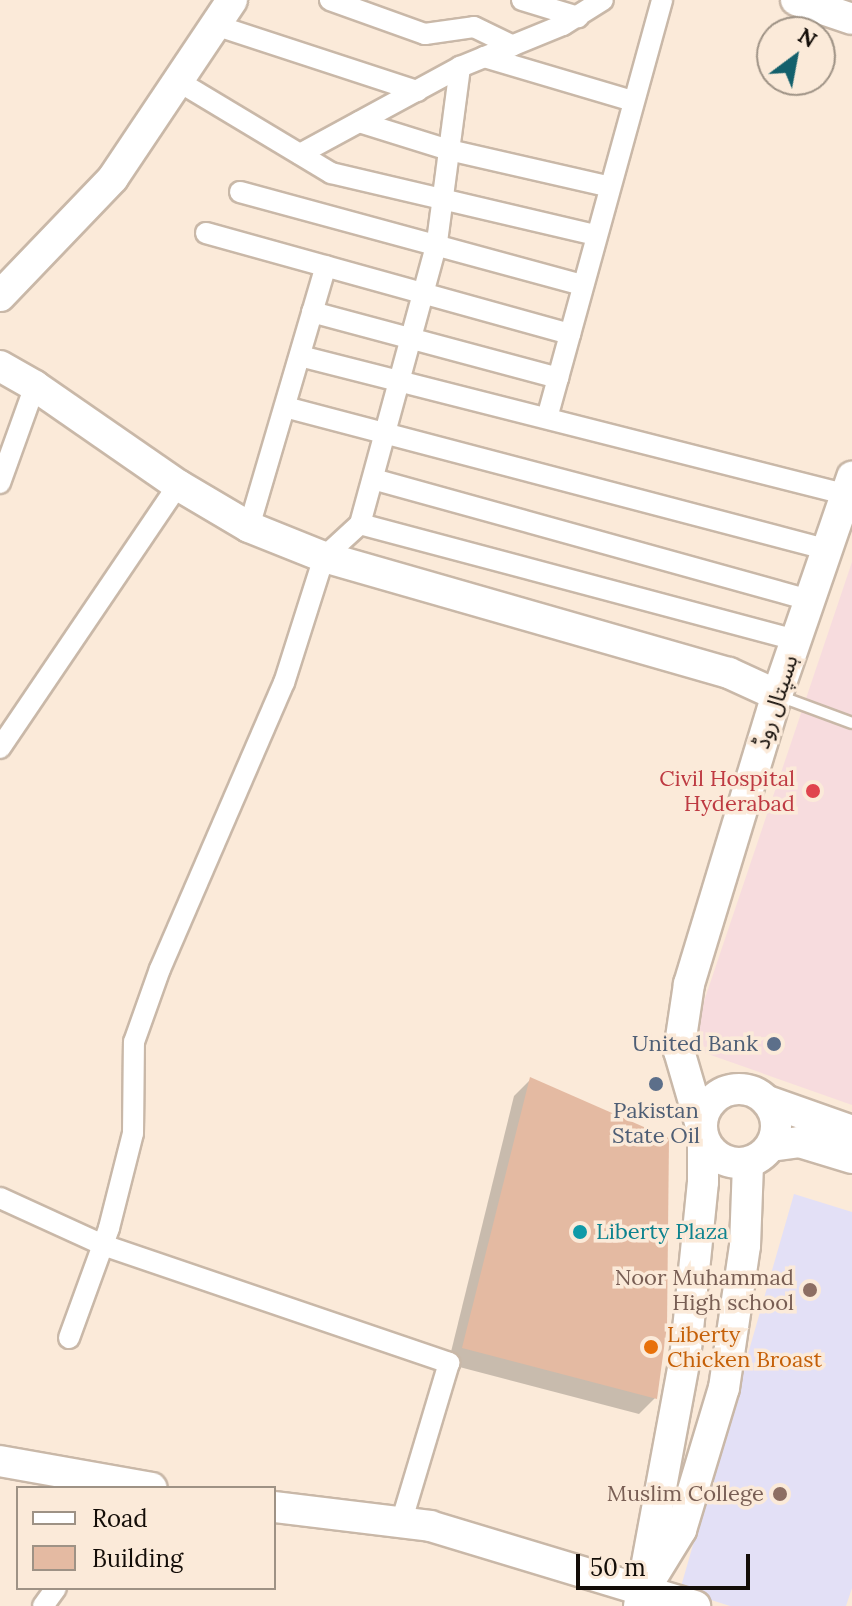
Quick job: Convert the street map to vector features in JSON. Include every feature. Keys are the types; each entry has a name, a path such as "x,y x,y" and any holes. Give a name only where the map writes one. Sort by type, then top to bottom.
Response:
{"street":[{"path":"6,280 113,178 232,0"},
{"path":"330,0 425,34 474,27 513,46"},
{"path":"522,0 578,17"},
{"path":"300,154 460,67 578,17 603,0"},
{"path":"547,418 662,0"},
{"path":"806,2 852,19"},
{"path":"215,25 417,91"},
{"path":"484,57 633,101"},
{"path":"69,1338 103,1245 133,1133 134,1042 160,969 284,683 324,557 360,524 435,245 460,67"},
{"path":"178,81 331,173 596,235"},
{"path":"359,122 449,150 610,187"},
{"path":"240,192 583,285"},
{"path":"206,233 570,334"},
{"path":"249,527 326,266"},
{"path":"312,312 558,378"},
{"path":"300,356 547,418 848,485"},
{"path":"0,366 35,386 178,485 249,527 324,557 729,673 777,695"},
{"path":"0,483 35,386"},
{"path":"285,407 825,549"},
{"path":"373,479 809,600"},
{"path":"0,748 178,485"},
{"name":"ہسپتال روڈ","path":"642,1597 685,1359 703,1182 702,1131 679,1051 681,1023 689,984 777,695 848,485"},
{"path":"360,524 796,640"},
{"name":"ہسپتال روڈ","path":"681,1023 685,1048 693,1060 731,1089"},
{"path":"852,1131 767,1101 750,1090 731,1089 707,1106 702,1131 708,1148 725,1161 760,1155 799,1142 852,1158"},
{"path":"642,1597 681,1530 724,1388 760,1155 777,1123 767,1101"},
{"path":"0,1198 103,1245 449,1363 402,1520"},
{"path":"0,1461 131,1486"},
{"path":"276,1507 345,1518 402,1520 642,1597 695,1606"}],"lane":[{"path":"777,695 852,723"}],"shaded area":[{"name":"Civil Hospital Hyderabad","path":"852,562 852,1105 705,1053 698,1019"},
{"name":"Muslim College","path":"794,1194 852,1212 852,1588 846,1606 730,1606 680,1590"}],"building":[{"name":"Liberty Plaza","path":"530,1077 669,1138 667,1326 657,1399 462,1348"}],"place":[{"name":"Civil Hospital Hyderabad","path":"813,791"},
{"name":"United Bank","path":"774,1044"},
{"name":"Pakistan State Oil","path":"656,1084"},
{"name":"Liberty Plaza","path":"580,1232"},
{"name":"Noor Muhammad High school","path":"810,1290"},
{"name":"Liberty Chicken Broast","path":"651,1347"},
{"name":"Muslim College","path":"780,1494"}]}
